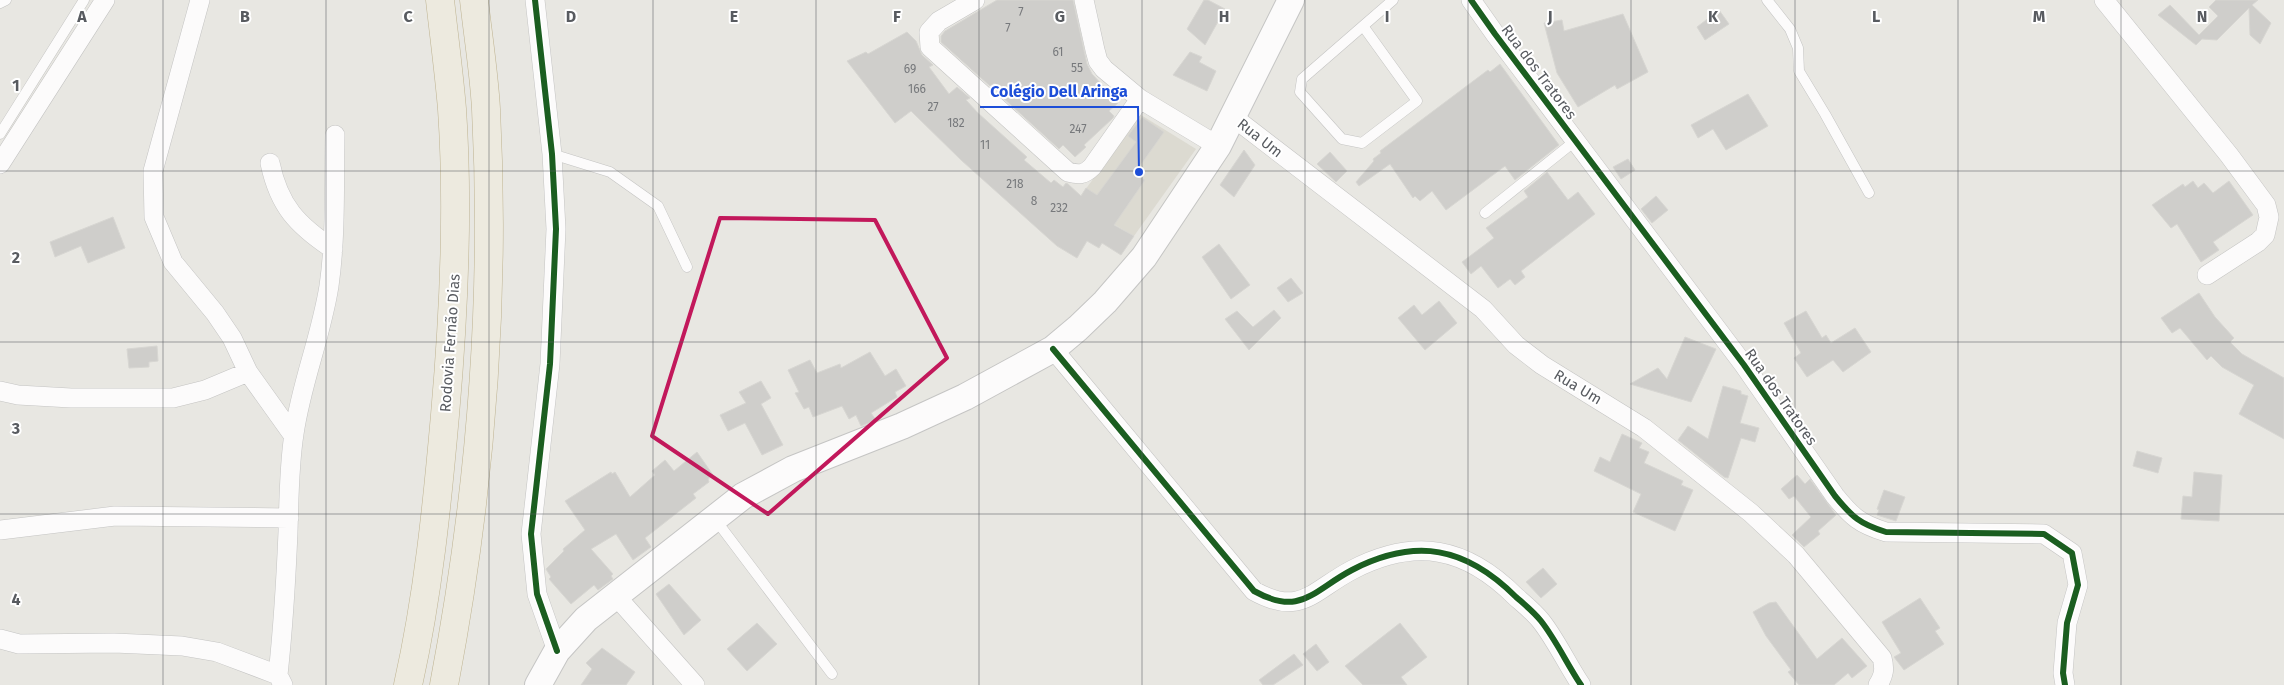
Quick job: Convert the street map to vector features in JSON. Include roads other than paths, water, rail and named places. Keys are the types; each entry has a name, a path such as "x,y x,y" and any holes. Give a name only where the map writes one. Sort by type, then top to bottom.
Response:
{"highway":[{"name":"Rodovia Fernão Dias","path":"408,685 416,651 437,508 450,360 456,234 452,109 440,0"},
{"path":"444,685 472,510 484,364 489,226 486,107 474,0"}],"main road":[{"path":"538,685 557,651 586,619 743,496 793,469 902,426 965,397 1053,349 1105,302 1144,257 1218,146 1291,0"}],"street":[{"path":"0,164 105,0"},
{"path":"200,0 153,171 154,217 173,262 215,312 232,338 248,372 293,435"},
{"path":"535,0 552,154 556,229 550,364 532,534 537,594 557,651"},
{"path":"975,0 939,21 929,32 930,47 1068,172 1079,175 1085,174 1092,167 1140,99"},
{"path":"1084,0 1098,61 1104,69 1140,99 1218,146"},
{"name":"Rua dos Tratores","path":"1472,0 1575,141 1744,365 1835,496 1852,517 1866,526 1886,532 2044,534 2072,552 2078,585 2067,623 2063,673 2066,685"},
{"path":"2104,0 2229,155 2266,205 2269,217 2265,235 2258,242 2208,275"},
{"name":"Rua Um","path":"1233,117 1483,309 1516,345 1542,365 1644,428 1751,513 1796,555 1882,658 1885,668 1878,685"},
{"path":"0,639 19,644 114,643 182,646 218,652 280,680 289,518 288,497 293,435 298,407 314,356 324,312 333,249 335,135"},
{"path":"270,163 274,184 282,203 292,217 333,249"},
{"path":"1053,349 1254,590 1267,598 1284,602 1295,602 1311,597 1352,570 1372,561 1398,553 1415,550 1437,552 1457,557 1480,566 1498,578 1540,620 1581,685"},
{"path":"0,392 71,398 173,398 205,390 248,372"},
{"path":"0,530 115,516 289,518"},
{"path":"615,595 695,685"}],"lane":[{"path":"0,2 6,0"},
{"path":"0,134 84,0"},
{"path":"1363,26 1418,101 1362,143 1342,139 1300,92 1302,79 1363,26 1394,0"},
{"path":"1767,0 1790,29 1798,48 1798,71 1825,114 1868,193"},
{"path":"1485,213 1575,141"},
{"path":"552,154 610,172 658,206 687,267"},
{"path":"714,519 832,674"}],"place":[{"name":"Colégio Dell Aringa","path":"1139,172"}]}
